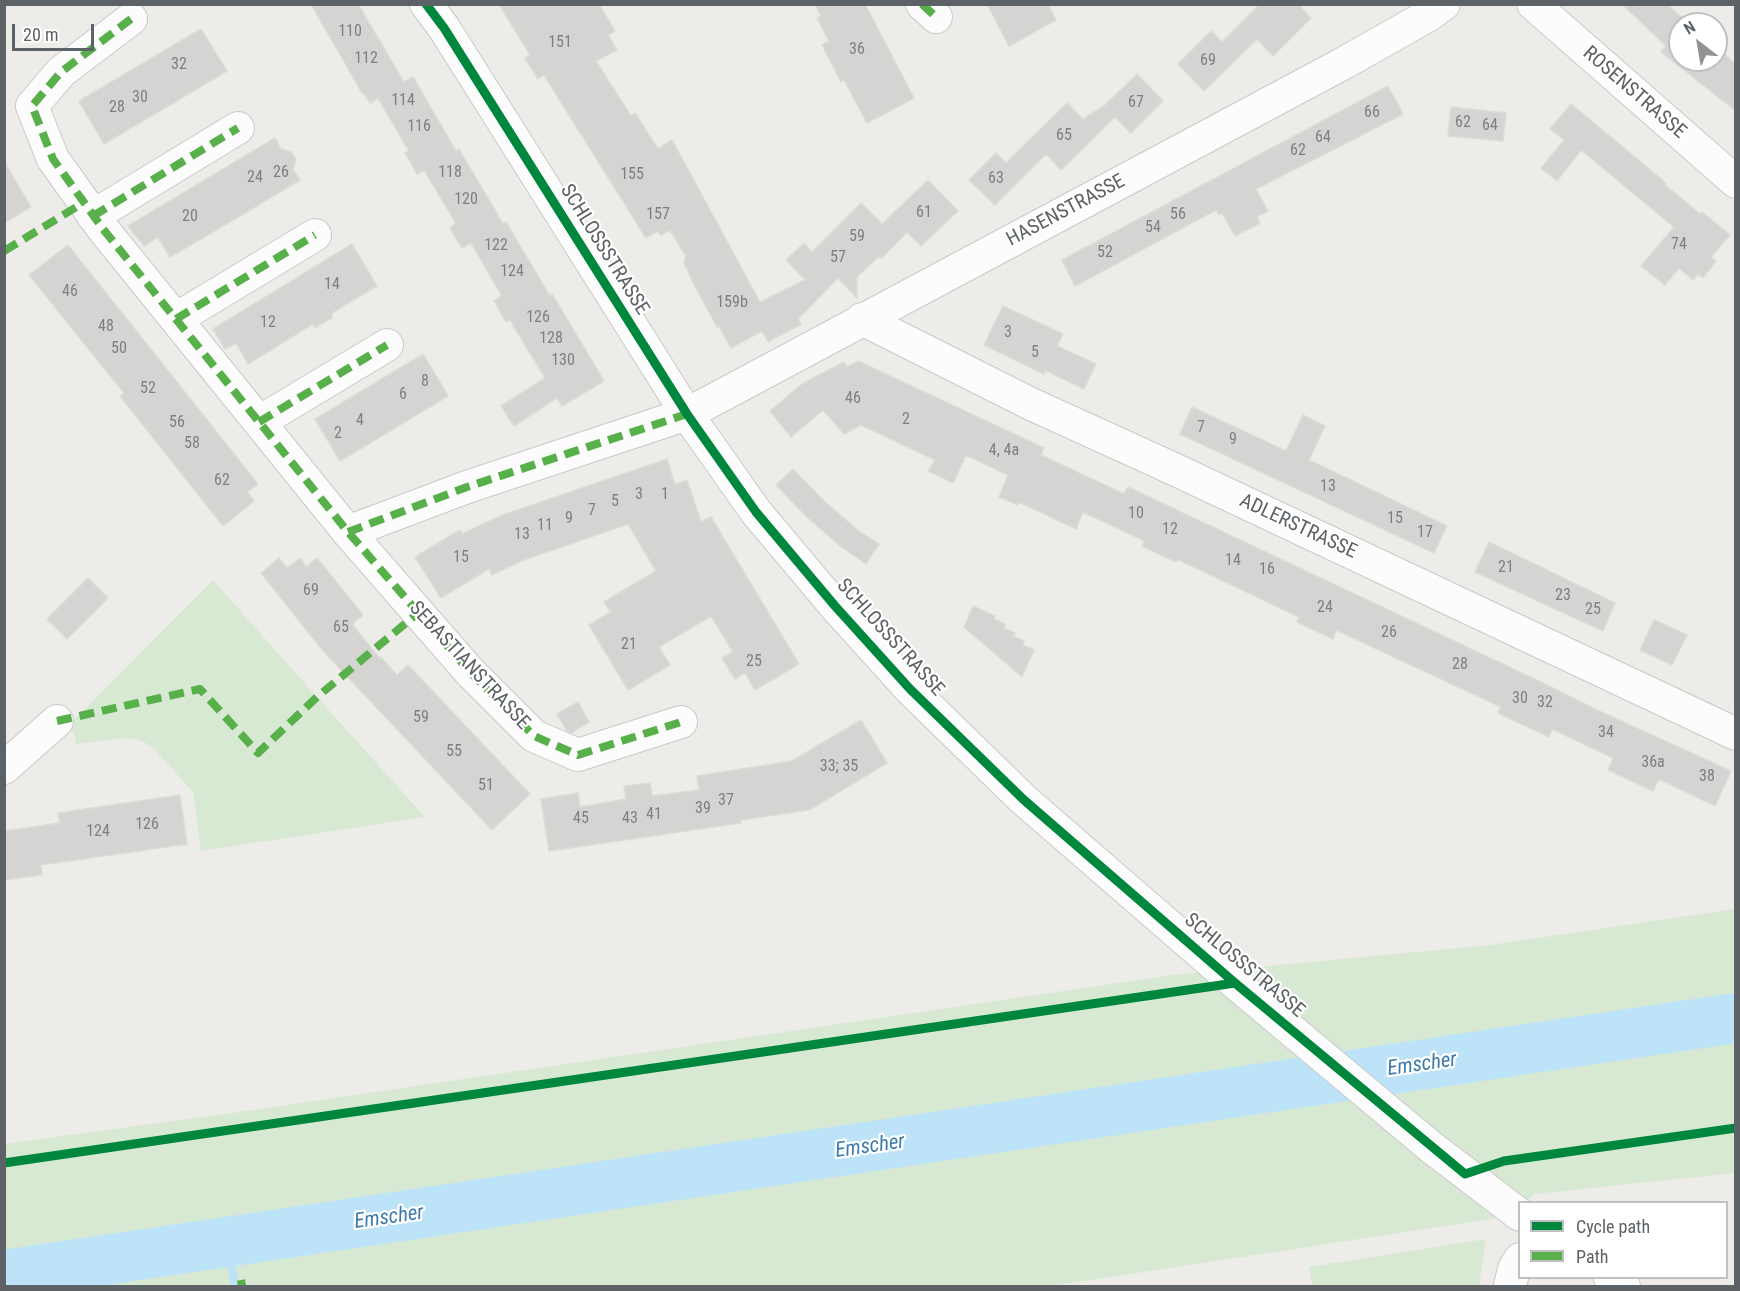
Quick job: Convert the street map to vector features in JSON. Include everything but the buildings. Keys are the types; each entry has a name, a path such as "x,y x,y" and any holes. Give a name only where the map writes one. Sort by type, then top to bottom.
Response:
{"street":[{"name":"SCHLOSSSTRASSE","path":"426,4 444,28 687,414 756,512 835,606 910,689 1024,800 1234,983 1431,1147 1518,1213"},
{"name":"HASENSTRASSE","path":"687,414 1344,63 1429,15 1444,4"},
{"name":"ROSENSTRASSE","path":"1533,4 1731,171"},
{"name":"SEBASTIANSTRASSE","path":"131,19 61,72 32,106 53,159 93,216 348,532 470,672 534,736 578,755 681,722"},
{"path":"93,216 238,128"},
{"path":"176,319 315,235"},
{"name":"ADLERSTRASSE","path":"862,319 1031,404 1250,504 1736,734"},
{"path":"259,422 387,345"},
{"path":"348,532 467,487 687,414"},
{"path":"4,768 57,721"},
{"path":"1510,1287 1518,1262"}],"green space":[{"path":"213,580 425,817 201,851 193,792 156,751 146,743 124,738 76,744 75,735 67,727"},
{"path":"1735,909 1735,1173 1534,1194 1527,1201 1518,1201 1518,1209 1511,1216 1051,1286 5,1286 4,1144 239,1112 1173,975 1490,945"},
{"path":"1486,1239 1479,1286 1312,1286 1309,1267"}],"waterway":[{"name":"Emscher","path":"4,1275 1736,1018"},
{"path":"227,1242 235,1286"}],"marked path":[{"path":"922,4 936,17"},
{"path":"131,19 61,72 32,106 53,159 103,229 348,532 470,672 534,736 578,755 681,722"},
{"path":"93,216 238,128"},
{"path":"4,251 83,203"},
{"path":"176,319 315,235"},
{"path":"259,422 387,345"},
{"path":"348,532 467,487 687,414"},
{"path":"57,721 200,689 258,753 317,697 418,613"},
{"path":"241,1280 242,1286"}],"cycle path":[{"path":"426,4 444,28 687,414 756,512 835,606 910,689 1024,800 1235,983 1465,1174 1504,1161 1736,1128"},
{"path":"4,1163 1235,983"}]}
